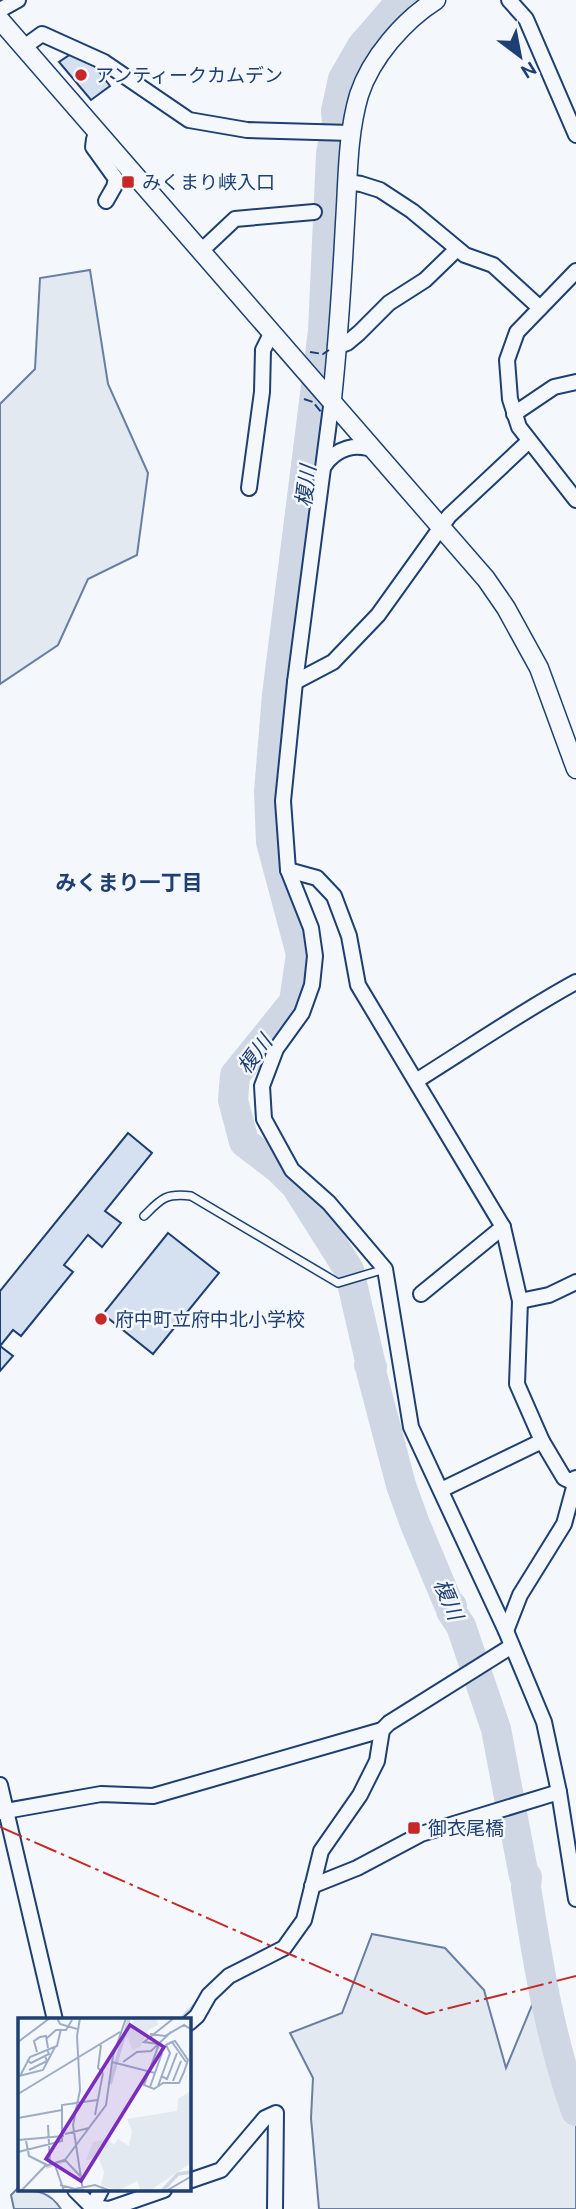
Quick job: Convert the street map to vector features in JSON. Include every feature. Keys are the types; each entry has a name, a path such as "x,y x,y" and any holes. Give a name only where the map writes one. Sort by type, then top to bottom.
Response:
{"street":[{"path":"0,9 18,0"},
{"path":"509,0 526,19 576,135"},
{"path":"429,2 378,58 360,93 351,133 337,347 328,396 323,467 295,682 283,801 288,870 310,928 315,956 312,985 302,1013 276,1049 262,1086 264,1119 292,1170 329,1203 385,1269 411,1427 506,1631 544,1722 559,1792 576,1897"},
{"path":"0,20 486,579 524,637 553,700 576,769"},
{"path":"24,47 42,34 104,62 189,120 247,130 351,133"},
{"path":"99,134 94,139 93,147 116,179 106,201"},
{"path":"348,182 380,190 412,211 466,255 493,265 540,308"},
{"path":"201,251 235,219 314,212"},
{"path":"337,347 359,333 389,303 425,279 457,248"},
{"path":"576,271 517,332 507,360 514,414 529,441 576,500"},
{"path":"248,488 262,392 263,350 272,332"},
{"path":"514,414 554,387 576,382"},
{"path":"295,682 333,662 378,615 449,516 529,441"},
{"path":"323,467 333,455 347,448 362,447 377,452"},
{"path":"288,870 317,878 334,896 349,936 358,985 503,1227 520,1301 517,1384 542,1441 564,1478 570,1481 576,1479"},
{"path":"416,1081 488,1037 530,1007 576,982"},
{"path":"421,1294 503,1227"},
{"path":"520,1301 549,1295 576,1282"},
{"path":"441,1490 542,1441"},
{"path":"506,1631 520,1595 564,1524 576,1479"},
{"path":"3,1812 101,1794 153,1796 382,1730 512,1646"},
{"path":"191,2021 209,1995 229,1976 284,1948 304,1920 321,1851 360,1795 377,1761 382,1730"},
{"path":"0,1785 3,1812 54,2018"},
{"path":"312,1886 358,1868 421,1834 559,1792"},
{"path":"191,2180 221,2169 265,2118 276,2113 275,2209"},
{"path":"77,2192 91,2208 109,2209 157,2192"},
{"path":"91,2208 99,2192"}],"lane":[{"path":"144,1216 162,1198 175,1194 191,1196 338,1283 385,1269"}],"shaded area":[{"path":"90,270 108,384 148,473 137,555 88,579 58,645 0,684 0,404 35,369 40,278"},
{"path":"372,1934 445,1948 484,1990 506,2068 549,1964 576,2104 576,2209 319,2209 311,2118 313,2078 290,2033 342,2013"},
{"path":"18,2188 18,2192 37,2192 48,2196 61,2209 14,2209 11,2195"}],"building":[{"path":"71,54 94,65 110,86 91,100 59,62"},
{"path":"128,1133 152,1153 105,1211 121,1223 102,1247 88,1235 64,1265 73,1272 21,1336 13,1330 0,1346 0,1291"},
{"path":"168,1233 219,1273 153,1354 103,1314"},
{"path":"0,1346 13,1356 0,1371"}],"waterway":[{"name":"榎川","path":"402,0 362,46 343,79 336,111 337,122 331,154 323,331 277,695 269,792 271,842 301,954 294,1002 235,1075 233,1100 244,1142 278,1168 296,1186 349,1270 369,1365 372,1367 401,1485 449,1605 452,1606 451,1611 461,1626 496,1729 524,1876 527,1877 526,1887 546,2000 576,2111"},
{"path":"183,2018 198,2002"}],"fence":[{"path":"310,352 323,354 329,350"},
{"path":"304,399 313,402 322,413"}],"power":[{"path":"0,1827 426,2014 576,1976"}],"place":[{"name":"アンティークカムデン","path":"81,75"},
{"name":"みくまり峡入口","path":"128,182"},
{"name":"府中町立府中北小学校","path":"101,1319"},
{"name":"御衣尾橋","path":"414,1828"}],"district":[{"name":"みくまり一丁目","path":"129,882"}]}
